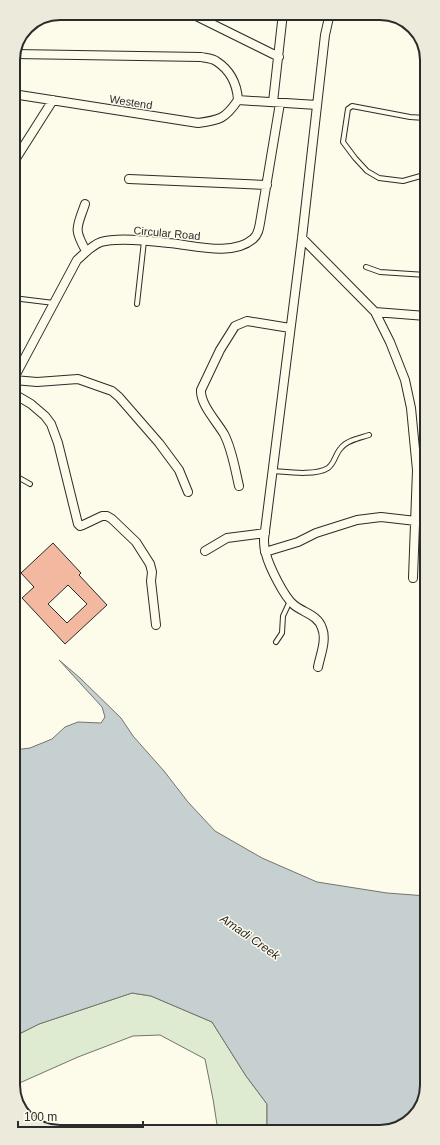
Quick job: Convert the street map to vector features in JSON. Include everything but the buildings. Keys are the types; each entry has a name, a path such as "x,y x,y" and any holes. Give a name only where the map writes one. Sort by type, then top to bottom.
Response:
{"street":[{"path":"204,20 279,57"},
{"name":"Circular Road","path":"20,368 76,260 86,251 99,243 107,240 144,241 220,249 249,242 254,238 258,232 266,185 276,102 282,20"},
{"path":"318,667 324,638 322,628 316,617 305,612 286,596 269,564 265,552 265,533 302,238 325,35 328,20"},
{"path":"20,54 200,57 215,60 233,78 238,100 317,105"},
{"name":"Westend","path":"20,95 198,123 217,120 230,112 238,100"},
{"path":"20,151 53,100"},
{"path":"129,179 266,185"},
{"path":"85,204 77,226 77,232 86,251"},
{"path":"302,238 375,312 390,342 405,380 411,408 418,470 413,578"},
{"path":"375,312 420,316"},
{"path":"239,486 234,461 224,434 215,422 205,403 201,390 220,350 235,326 247,321 290,328"},
{"path":"20,380 37,382 78,379 112,391 128,406 159,443 179,470 188,492"},
{"path":"20,398 31,404 45,416 51,424 58,444 78,524 80,526 102,516 107,516 136,542 146,557 152,572 151,581 156,625"},
{"path":"265,552 298,542 316,532 357,520 381,518 416,521"},
{"path":"205,552 227,538 265,533"}],"lane":[{"path":"420,118 410,118 352,106 348,109 343,142 367,171 380,178 403,181 420,177"},
{"path":"137,304 144,241"},
{"path":"366,267 380,272 420,275"},
{"path":"20,299 54,303"},
{"path":"272,471 318,472 327,469 334,463 341,447 346,443 369,436"},
{"path":"20,478 30,484"},
{"path":"276,642 282,633 282,616 290,600"}],"green space":[{"path":"132,993 151,996 212,1022 246,1076 267,1104 267,1125 217,1125 205,1059 160,1035 133,1036 78,1057 20,1083 20,1034 39,1024"}],"water":[{"name":"Amadi Creek","path":"59,660 80,678 121,718 133,736 164,771 188,802 215,831 262,858 317,882 387,893 420,895 420,1085 418,1098 415,1105 398,1121 385,1125 267,1125 267,1104 246,1076 212,1022 151,996 132,993 39,1024 20,1034 20,749 30,748 52,739 65,727 78,722 101,723 105,717 102,707"}]}
